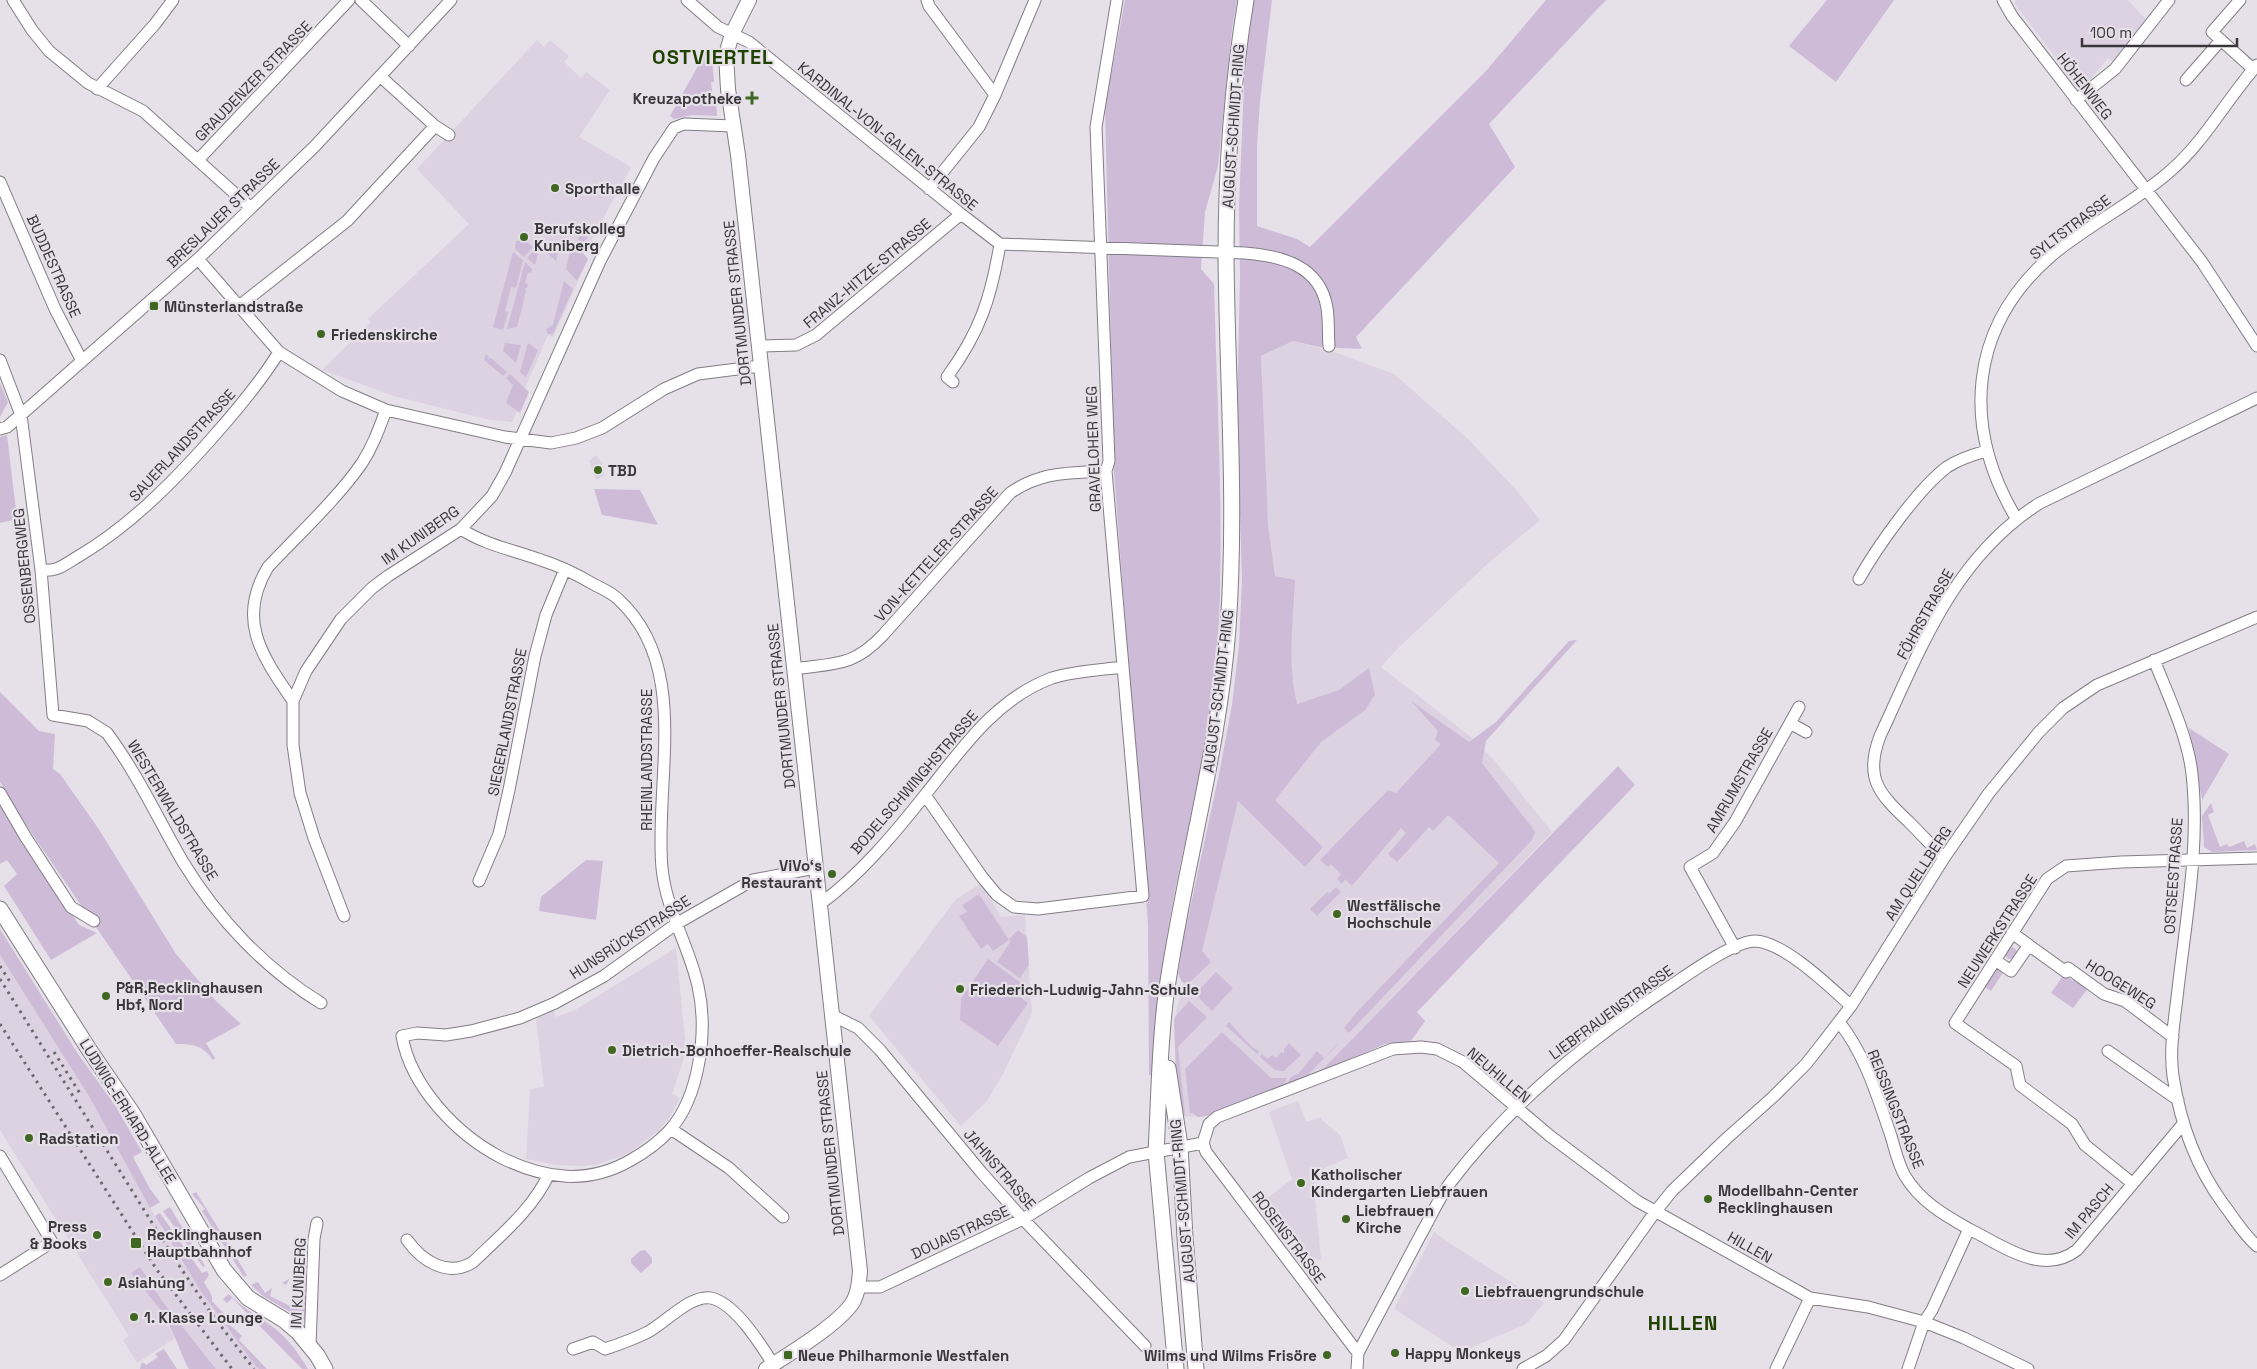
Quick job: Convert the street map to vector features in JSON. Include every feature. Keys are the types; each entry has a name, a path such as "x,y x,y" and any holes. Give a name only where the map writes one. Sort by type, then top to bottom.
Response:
{"main road":[{"name":"AUGUST-SCHMIDT-RING","path":"1176,1369 1156,1152 1166,993 1194,840 1208,780 1224,674 1228,627 1232,537 1226,253 1228,156 1240,34 1246,0"},
{"name":"LUDWIG-ERHARD-ALLEE","path":"0,909 90,1052 133,1114 224,1270 248,1298 284,1320 310,1345 325,1369"},
{"name":"AUGUST-SCHMIDT-RING","path":"1163,1034 1180,1146 1184,1238 1196,1369"}],"street":[{"path":"13,0 32,30 49,51 78,76 97,89 143,111 250,208"},
{"path":"97,89 155,24 173,0"},
{"name":"GRAUDENZER STRASSE","path":"198,160 349,0"},
{"path":"361,0 409,46"},
{"name":"BRESLAUER STRASSE","path":"0,429 7,427 21,415 198,259 315,146 451,0"},
{"name":"KARDINAL-VON-GALEN-STRASSE","path":"687,0 712,24 749,42 960,214 1000,244"},
{"name":"DORTMUNDER STRASSE","path":"749,0 727,48 726,65 761,366 860,1270 859,1287"},
{"path":"927,0 928,6 995,95"},
{"path":"930,189 978,127 995,95 1035,0"},
{"name":"GRAVELOHER WEG","path":"925,795 982,877 997,895 1014,907 1038,909 1143,896 1106,471 1109,461 1096,127 1117,0"},
{"name":"HÖHENWEG","path":"2003,0 2012,16 2202,262 2257,346"},
{"path":"2076,100 2116,70 2149,23 2169,0"},
{"path":"2240,0 2212,32 2255,67"},
{"path":"2186,80 2221,40"},
{"name":"SYLTSTRASSE","path":"2016,518 1995,478 1986,451 1981,396 1982,372 1987,350 1998,323 2009,304 2034,273 2051,257 2168,173 2191,150 2255,67"},
{"path":"381,77 435,126 449,135"},
{"name":"IM KUNIBERG","path":"344,916 314,838 300,793 293,745 293,701 306,671 340,619 388,576 461,529 492,496 505,473 600,261 643,179 674,128 684,124 733,126"},
{"path":"238,306 347,221 435,126"},
{"name":"BUDDESTRASSE","path":"0,182 56,309 82,361"},
{"name":"FRANZ-HITZE-STRASSE","path":"758,346 796,345 816,336 960,214"},
{"path":"953,382 947,377 968,347 985,310 1000,244 1269,255 1291,261 1316,283 1323,294 1327,307 1329,346"},
{"path":"198,259 279,352 342,391 386,410 520,440 551,443 576,438 602,428 664,389 693,376 761,366"},
{"name":"SAUERLANDSTRASSE","path":"41,570 52,571 61,566 95,546 142,511 238,408 267,371 279,352"},
{"path":"0,360 21,415"},
{"name":"FÖHRSTRASSE","path":"1944,858 1886,799 1874,778 1872,768 1874,751 1928,633 1947,599 1980,554 2016,518 2065,490 2257,398"},
{"path":"293,701 262,653 254,632 255,598 259,585 268,567 347,482 362,463 376,437 386,410"},
{"name":"OSSENBERGWEG","path":"21,415 41,570 53,715"},
{"path":"1859,579 1906,512 1933,479 1962,458 1986,451"},
{"name":"VON-KETTELER-STRASSE","path":"794,669 848,661 864,653 883,635 1010,494 1022,484 1050,474 1106,471"},
{"name":"RHEINLANDSTRASSE","path":"461,529 485,542 565,569 618,599 639,625 661,670 664,738 660,842 666,891 698,987 701,1046 695,1077 687,1101 671,1129"},
{"name":"SIEGERLANDSTRASSE","path":"479,881 499,834 535,656 546,615 565,569"},
{"name":"AM QUELLBERG","path":"1655,1212 1680,1182 1806,1064 1851,1006 1944,858 1988,793 2021,753 2063,708 2097,685 2257,617"},
{"name":"OSTSEESTRASSE","path":"2154,660 2177,718 2192,773 2194,823 2192,860 2173,1036 2173,1075 2183,1124 2195,1156 2214,1191 2257,1246"},
{"name":"BODELSCHWINGHSTRASSE","path":"820,904 836,892 869,859 925,795 960,748 1000,709 1039,684 1062,675 1123,667"},
{"name":"AMRUMSTRASSE","path":"1735,948 1690,867 1713,853 1736,822 1799,707"},
{"name":"WESTERWALDSTRASSE","path":"53,715 88,721 107,733 184,864 224,919 270,966 321,1003"},
{"name":"AMRUMSTRASSE","path":"1790,723 1806,732"},
{"path":"0,793 25,836 71,907 94,921"},
{"name":"NEUWERKSTRASSE","path":"2132,1183 2086,1145 2072,1124 2020,1085 2016,1066 1955,1023 2047,879 2066,866 2257,858"},
{"name":"HUNSRÜCKSTRASSE","path":"549,1174 519,1166 499,1156 460,1128 424,1088 405,1052 402,1036 417,1034 446,1035 471,1031 520,1018 554,1003 604,976 676,924 753,880 815,868"},
{"name":"HOOGEWEG","path":"2012,933 2066,972 2068,968 2104,994 2125,1001 2173,1036"},
{"name":"LIEBFRAUENSTRASSE","path":"1358,1353 1449,1184 1516,1108 1566,1062 1615,1024 1698,968 1735,948 1754,941 1761,942 1784,953 1810,969 1851,1006"},
{"path":"1995,960 2011,971 2029,945"},
{"name":"JAHNSTRASSE","path":"832,1015 858,1028 880,1050 981,1172 1023,1219 1145,1346"},
{"name":"REISSINGSTRASSE","path":"1839,1022 1851,1037 1871,1083 1904,1175 1927,1202 1969,1229"},
{"name":"NEUHILLEN","path":"1203,1143 1209,1124 1217,1118 1393,1050 1408,1047 1437,1049 1463,1062 1550,1136 1655,1212"},
{"path":"2108,1050 2178,1100"},
{"name":"IM PASCH","path":"1969,1229 2033,1260 2060,1260 2077,1250 2183,1124"},
{"path":"406,1240 423,1258 455,1270 464,1268 473,1262 538,1196 549,1174 584,1178 616,1169 641,1154 671,1129 729,1168 783,1217"},
{"path":"1180,1146 1203,1143"},
{"name":"ROSENSTRASSE","path":"1203,1143 1206,1152 1358,1353"},
{"name":"DOUAISTRASSE","path":"859,1287 880,1287 1023,1219 1089,1178 1129,1157 1180,1146"},
{"path":"0,1156 52,1242 0,1275"},
{"path":"1524,1369 1546,1356 1564,1340 1655,1212"},
{"name":"HILLEN","path":"1655,1212 1810,1298 1868,1307 1924,1322 1964,1338 2028,1369"},
{"name":"IM KUNIBERG","path":"310,1345 314,1239 317,1223"},
{"path":"1908,1369 1924,1322 1932,1310 1969,1229"},
{"path":"573,1349 593,1342 605,1349 628,1341 650,1330 691,1302 702,1298 711,1298 730,1309 748,1328 770,1366 832,1322 853,1302 859,1287"},
{"path":"1776,1369 1810,1298"},
{"path":"1357,1369 1358,1353"}],"shaded area":[{"path":"1125,0 1237,0 1232,30 1218,166 1205,212 1201,269 1214,284 1221,527 1216,672 1203,757 1166,941 1153,1075 1149,1075 1148,924 1114,472 1105,108"},
{"path":"1254,0 1272,0 1260,101 1257,146 1257,226 1297,239 1310,247 1486,71 1546,0 1606,0 1489,124 1515,167 1356,337 1362,349 1319,347 1293,341 1261,356 1268,526 1275,576 1295,580 1291,658 1297,704 1339,690 1369,668 1375,695 1365,710 1321,742 1275,800 1323,847 1305,867 1238,801 1202,951 1211,962 1188,984 1182,982 1178,974 1183,941 1232,705 1239,646 1242,579 1237,413 1240,276 1239,205 1245,60"},
{"path":"1827,0 1894,0 1836,82 1789,46"},
{"path":"2016,0 2128,0 2146,20 2116,64 2108,58 2090,80 2081,83 2072,79 2014,3"},
{"name":"Berufskolleg Kuniberg","path":"537,40 544,47 550,40 569,56 564,62 581,78 586,72 610,90 579,137 631,167 584,254 588,259 553,337 548,335 525,388 527,392 512,422 490,420 394,396 322,370 371,322 368,319 469,224 417,169"},
{"path":"711,49 714,82 711,82 713,98 716,98 717,116 692,115 674,119 670,116 707,50"},
{"path":"592,228 584,244 578,240 581,230"},
{"path":"525,240 533,247 524,257 515,249 516,241"},
{"path":"543,240 560,244 556,261 542,248"},
{"path":"571,247 581,251 588,259 577,281 566,269"},
{"path":"536,248 539,250 535,265 527,258"},
{"path":"513,252 523,260 516,288 511,287 505,311 508,312 503,330 493,327"},
{"path":"525,262 532,269 531,273 528,272 525,283 528,284 527,288 525,288 526,291 517,327 507,329"},
{"path":"564,281 573,289 553,334 548,334 546,329 553,325"},
{"path":"1293,341 1334,352 1394,374 1468,439 1518,492 1540,520 1485,566 1396,650 1381,667 1471,737 1494,760 1552,832 1321,1071 1202,1117 1183,1116 1174,1021 1234,768 1261,581 1261,356"},
{"path":"505,343 521,345 516,363 503,351"},
{"path":"528,343 538,350 526,377 520,372"},
{"path":"486,354 489,357 487,359 491,358 507,372 503,376 484,360"},
{"path":"510,374 529,392 520,413 506,403 513,385 506,378"},
{"path":"0,383 8,402 0,417"},
{"path":"7,435 17,519 0,523 0,437"},
{"name":"TBD","path":"596,455 603,464 601,466 605,475 596,480 589,461"},
{"path":"594,489 640,490 658,525 602,515"},
{"path":"1577,640 1486,741 1482,763 1535,832 1532,840 1349,1033 1344,1028 1356,1013 1499,863 1448,815 1433,831 1429,827 1397,862 1388,854 1406,833 1401,828 1352,886 1345,879 1342,884 1337,879 1341,874 1331,864 1328,867 1320,860 1388,790 1396,793 1441,744 1435,740 1438,731 1411,701 1469,742 1496,722 1569,641"},
{"path":"0,692 39,731 55,734 53,769 60,774 98,828 176,954 216,1001 241,1024 206,1043 215,1058 213,1060 205,1051 197,1046 176,1044 22,819 0,782"},
{"path":"2189,728 2229,754 2202,800"},
{"path":"1618,766 1635,785 1417,1012 1425,1021 1411,1041 1385,1044 1321,1071"},
{"path":"2211,803 2214,812 2208,815 2220,847 2227,844 2229,847 2244,841 2247,848 2255,844 2257,850 2212,852 2204,847 2202,816"},
{"path":"0,805 79,925 97,933 51,960 4,886 17,874 7,860 0,864"},
{"path":"586,860 603,861 596,920 539,911 541,897"},
{"name":"Friederich-Ludwig-Jahn-Schule","path":"982,883 1001,917 1025,915 1032,1013 1004,1072 987,1101 961,1126 869,1016 956,899"},
{"path":"1336,887 1341,892 1317,916 1310,909 1327,892 1329,894"},
{"path":"979,894 1009,940 993,951 988,944 981,949 959,916 967,912 962,905"},
{"path":"0,929 78,1054 116,1107 142,1152 133,1157 150,1189 160,1202 150,1208 90,1098 0,955"},
{"path":"1018,930 1027,937 1029,965 1020,978 997,962 1011,941 1009,939"},
{"path":"2011,947 2017,953 2011,959 2005,953"},
{"name":"Dietrich-Bonhoeffer-Realschule","path":"676,948 685,1039 683,1061 672,1094 680,1098 669,1118 658,1131 629,1153 599,1164 582,1166 557,1165 526,1159 530,1089 544,1087 536,1019 553,1010 556,1017 575,1010"},
{"path":"0,955 90,1098 163,1231 213,1309 259,1369 216,1369 163,1302 140,1267 131,1273 162,1312 159,1314 166,1321 175,1338 137,1363 123,1340 129,1336 0,1130"},
{"path":"988,959 1028,988 1021,998 1028,1003 998,1046 960,1020 961,999"},
{"path":"1996,966 2004,971 1991,991 1983,986"},
{"path":"1216,972 1233,988 1212,1011 1195,994"},
{"path":"2064,974 2073,981 2076,977 2089,987 2073,1008 2051,993"},
{"path":"1189,1001 1207,1017 1178,1047 1185,1114 1183,1119 1176,1075 1174,1020"},
{"path":"1229,1022 1252,1047 1259,1051 1257,1054 1226,1026"},
{"path":"1222,1032 1271,1078 1287,1078 1282,1087 1206,1116 1198,1117 1190,1113 1185,1069"},
{"path":"1289,1043 1301,1055 1284,1071 1275,1070 1260,1057 1262,1054 1268,1059 1272,1055 1276,1058 1281,1052 1284,1053 1284,1049"},
{"path":"1337,1045 1305,1078 1286,1086 1291,1077 1299,1073 1317,1051 1324,1058"},
{"name":"Katholischer Kindergarten Liebfrauen","path":"1298,1101 1306,1122 1321,1117 1323,1121 1340,1135 1348,1158 1326,1167 1316,1179 1314,1187 1321,1260 1306,1257 1264,1201 1292,1179 1269,1112"},
{"path":"196,1192 247,1275 244,1277 202,1211 205,1209 192,1194"},
{"path":"170,1207 205,1266 203,1267 163,1211"},
{"path":"160,1213 202,1273 207,1271 209,1275 204,1282 212,1296 212,1301 229,1319 227,1322 242,1336 239,1340 267,1369 259,1369 255,1365 202,1293 155,1216"},
{"name":"Liebfrauengrundschule","path":"1434,1232 1544,1303 1526,1324 1461,1352 1394,1309"},
{"path":"645,1250 652,1258 652,1263 641,1273 631,1263 631,1259 640,1251"},
{"path":"140,1267 163,1302 216,1369 189,1369 172,1331 158,1314 162,1312 131,1273"},
{"path":"307,1272 307,1320 305,1321 263,1296 251,1285 258,1282 265,1293 272,1288 270,1296 294,1308 304,1285 290,1278 299,1273"},
{"path":"290,1278 286,1285 282,1283"},
{"path":"229,1294 239,1304 284,1336 308,1369 302,1369 232,1298 227,1303 223,1299"},
{"path":"164,1349 177,1369 140,1369 142,1362 146,1365 158,1357 155,1354"}],"railway":[{"path":"0,966 12,985"},
{"path":"0,979 174,1258 213,1316 254,1369"},
{"path":"0,1024 157,1270 232,1369"},
{"path":"54,1052 81,1095"}],"place":[{"name":"Kreuzapotheke","path":"752,98"},
{"name":"Sporthalle","path":"555,188"},
{"name":"Berufskolleg Kuniberg","path":"524,237"},
{"name":"Münsterlandstraße","path":"154,306"},
{"name":"Friedenskirche","path":"321,334"},
{"name":"TBD","path":"598,470"},
{"name":"ViVo‘s Restaurant","path":"832,874"},
{"name":"Westfälische Hochschule","path":"1337,914"},
{"name":"Friederich-Ludwig-Jahn-Schule","path":"960,989"},
{"name":"P&R,Recklinghausen Hbf, Nord","path":"106,996"},
{"name":"Dietrich-Bonhoeffer-Realschule","path":"612,1050"},
{"name":"Radstation","path":"29,1138"},
{"name":"Katholischer Kindergarten Liebfrauen","path":"1301,1183"},
{"name":"Modellbahn-Center Recklinghausen","path":"1708,1199"},
{"name":"Liebfrauen Kirche","path":"1346,1219"},
{"name":"Press & Books","path":"97,1235"},
{"name":"Recklinghausen Hauptbahnhof","path":"136,1243"},
{"name":"Asiahung","path":"108,1282"},
{"name":"Liebfrauengrundschule","path":"1465,1291"},
{"name":"1. Klasse Lounge","path":"134,1317"},
{"name":"Happy Monkeys","path":"1395,1353"},
{"name":"Neue Philharmonie Westfalen","path":"788,1355"},
{"name":"Wilms und Wilms Frisöre","path":"1327,1355"}],"district":[{"name":"OSTVIERTEL","path":"713,57"},
{"name":"HILLEN","path":"1683,1323"}]}
